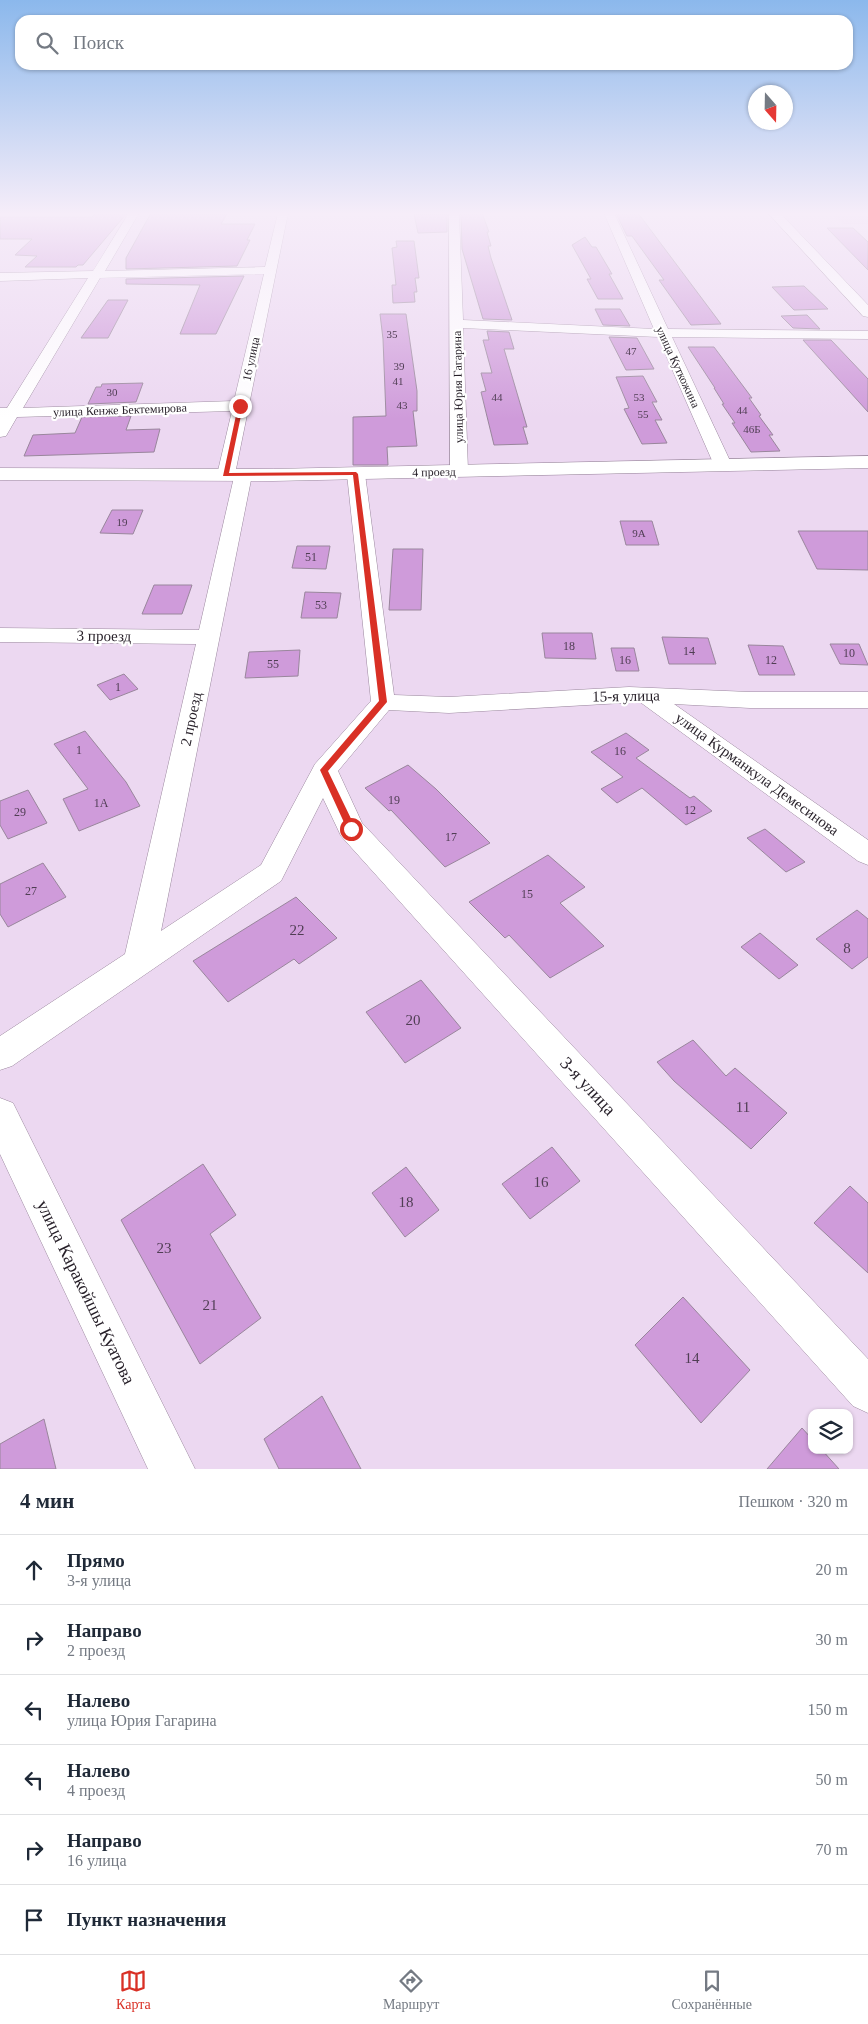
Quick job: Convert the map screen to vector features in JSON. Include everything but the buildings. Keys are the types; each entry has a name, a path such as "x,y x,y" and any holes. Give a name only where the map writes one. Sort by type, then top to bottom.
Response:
{"street":[{"path":"0,432 6,413 92,282"},
{"name":"16 улица","path":"234,475 240,406 268,282"},
{"name":"улица Юрия Гагарина","path":"455,282 459,471"},
{"name":"улица Куткожина","path":"640,282 724,465"},
{"path":"838,282 868,313"},
{"path":"456,324 663,334 868,335"},
{"name":"улица Кенже Бектемирова","path":"6,413 240,406"},
{"name":"4 проезд","path":"0,474 356,474 868,462"},
{"path":"0,1055 272,873 324,770 383,702 356,474"},
{"name":"2 проезд","path":"139,963 209,637 234,475"},
{"name":"3 проезд","path":"0,635 209,637"},
{"name":"15-я улица","path":"383,702 448,705 629,694 750,700 868,700"},
{"name":"улица Курманкула Демесинова","path":"646,695 868,854"},
{"name":"3-я улица","path":"324,770 351,829 868,1391"},
{"name":"улица Каракойшы Куатова","path":"0,1115 172,1469"}],"route":[{"path":"240,406 226,475 356,474 383,702 324,770 351,829"}]}
